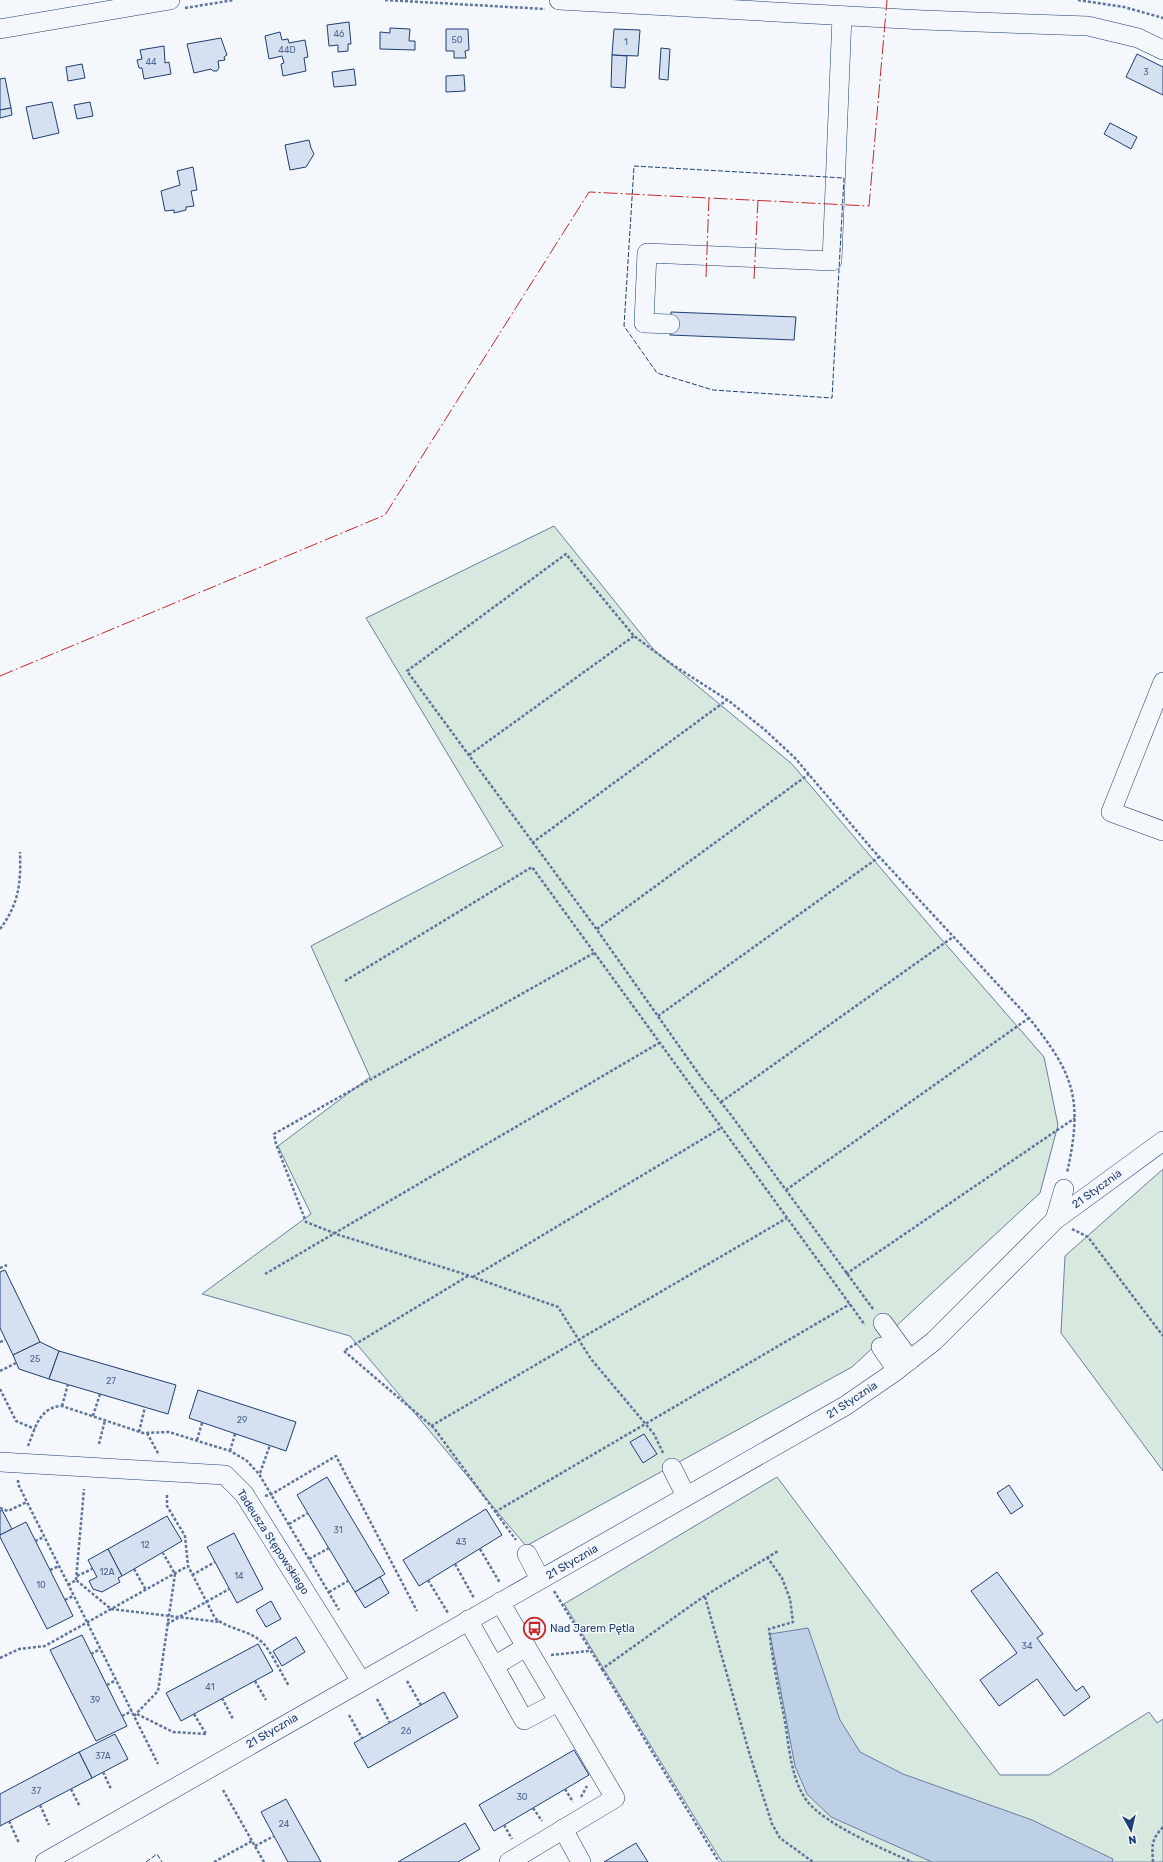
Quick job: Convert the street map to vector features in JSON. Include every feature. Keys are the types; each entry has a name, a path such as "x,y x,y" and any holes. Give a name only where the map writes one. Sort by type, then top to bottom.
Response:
{"street":[{"path":"0,29 170,0"},
{"path":"555,5 1088,26 1138,38 1163,50"},
{"path":"670,324 644,323 647,253 832,261 842,16"},
{"path":"1163,682 1111,812 1163,831"},
{"name":"21 Stycznia","path":"45,1862 845,1406 934,1341 1055,1220 1163,1141"},
{"path":"1055,1220 1064,1189"},
{"path":"883,1323 903,1365"},
{"path":"881,1347 903,1365"},
{"name":"Tadeusza Stępowskiego","path":"0,1462 226,1475 249,1501 361,1681"},
{"path":"672,1468 686,1496"},
{"path":"527,1554 543,1578"},
{"path":"504,1600 529,1652 615,1798 509,1862"},
{"path":"469,1620 524,1720 558,1702"},
{"path":"494,1666 529,1652"},
{"path":"563,1829 581,1862"}],"path":[{"path":"385,0 555,5"},
{"path":"1078,0 1124,7 1163,18"},
{"path":"883,1323 721,1102 703,1080 596,929 407,671 566,554 634,636 672,665 727,700 765,730 809,774 879,856 1029,1018 1053,1049 1068,1077 1074,1101 1074,1134 1064,1189"},
{"path":"469,755 634,636"},
{"path":"532,843 727,700"},
{"path":"596,929 809,774"},
{"path":"0,929 15,905 21,874 20,852"},
{"path":"658,1016 879,856"},
{"path":"345,981 532,867 881,1347"},
{"path":"721,1102 953,937"},
{"path":"594,953 274,1134 276,1144 306,1222 333,1233 470,1276 558,1307 591,1358 654,1434 672,1468"},
{"path":"786,1190 1029,1018"},
{"path":"265,1274 660,1043"},
{"path":"846,1274 1075,1118"},
{"path":"527,1554 431,1426 344,1351 722,1128"},
{"path":"431,1426 787,1218"},
{"path":"1088,1237 1163,1336"},
{"path":"0,1268 7,1264"},
{"path":"495,1512 644,1423 850,1304"},
{"path":"0,1342 6,1340"},
{"path":"0,1371 16,1363"},
{"path":"62,1406 68,1384"},
{"path":"0,1388 16,1420 35,1429"},
{"path":"93,1416 100,1394"},
{"path":"194,1714 206,1734 173,1732 136,1715 132,1711 73,1596 18,1484 20,1464 42,1414 54,1406 62,1406 139,1432 147,1433 165,1431 197,1440 230,1451 246,1460 260,1474 341,1612"},
{"path":"139,1432 145,1407"},
{"path":"99,1444 105,1420"},
{"path":"197,1440 202,1423"},
{"path":"147,1433 162,1460"},
{"path":"230,1451 235,1434"},
{"path":"260,1474 270,1445"},
{"path":"249,1501 272,1494 336,1456 417,1611"},
{"path":"84,1489 76,1580 111,1610 220,1622 253,1636 263,1643 289,1686"},
{"path":"167,1495 166,1506 185,1536 188,1566 216,1618 220,1622"},
{"path":"0,1508 8,1511 27,1502"},
{"path":"289,1524 308,1513"},
{"path":"35,1541 44,1537"},
{"path":"309,1559 329,1548"},
{"path":"480,1549 504,1600"},
{"path":"602,1669 704,1596 778,1551"},
{"path":"136,1715 158,1691 175,1574 163,1553"},
{"path":"767,1557 782,1578 790,1599 793,1622 769,1629 772,1658 793,1764 801,1791 808,1802 824,1817 875,1845 912,1862"},
{"path":"192,1575 215,1562"},
{"path":"454,1564 469,1620"},
{"path":"50,1570 59,1566"},
{"path":"0,1658 19,1649 45,1646 188,1566"},
{"path":"76,1576 92,1569"},
{"path":"134,1569 146,1590"},
{"path":"543,1578 602,1669 719,1862"},
{"path":"68,1585 76,1580"},
{"path":"428,1580 469,1620"},
{"path":"329,1592 348,1581"},
{"path":"167,1624 229,1590"},
{"path":"65,1600 73,1596"},
{"path":"704,1596 751,1759 772,1824 780,1838 813,1862"},
{"path":"91,1654 100,1649"},
{"path":"529,1652 589,1650"},
{"path":"107,1685 116,1680"},
{"path":"255,1681 266,1700"},
{"path":"407,1681 421,1705"},
{"path":"222,1698 233,1719"},
{"path":"377,1699 390,1723"},
{"path":"122,1716 132,1711"},
{"path":"136,1715 158,1764"},
{"path":"349,1716 362,1738"},
{"path":"103,1772 111,1789"},
{"path":"565,1789 575,1806 590,1781"},
{"path":"71,1789 80,1807"},
{"path":"223,1790 264,1862"},
{"path":"40,1805 49,1825"},
{"path":"533,1808 544,1825"},
{"path":"9,1821 19,1843"},
{"path":"504,1825 514,1843"},
{"path":"1154,1862 1152,1844 1163,1827"},
{"path":"255,1846 274,1836"},
{"path":"214,1862 252,1841"}],"shaded area":[{"path":"554,526 654,650 792,764 1044,1057 1058,1125 1040,1193 852,1367 526,1546 350,1336 202,1294 311,1214 278,1146 370,1077 311,946 503,846 366,618"},
{"path":"1163,1169 1163,1471 1061,1333 1065,1256"},
{"path":"777,1477 1000,1775 1049,1775 1149,1712 1157,1723 1163,1719 1163,1862 722,1862 564,1604"}],"water":[{"path":"808,1628 840,1720 860,1752 903,1774 1032,1820 1113,1859 1112,1862 932,1862 831,1817 807,1794 795,1766 770,1634"}],"building":[{"path":"349,22 351,44 348,44 348,51 338,52 338,45 329,46 327,25"},
{"path":"390,28 410,29 409,41 415,41 415,50 380,49 380,32 390,33"},
{"path":"446,29 468,29 469,50 465,51 466,58 454,58 454,51 446,51"},
{"path":"614,29 640,30 638,56 612,55"},
{"path":"280,32 282,40 288,39 289,43 305,40 308,57 304,58 306,71 283,76 281,64 284,63 282,56 269,59 265,36"},
{"path":"221,38 227,55 224,57 225,60 218,61 219,68 217,71 213,71 211,69 194,73 187,44"},
{"path":"164,46 165,63 169,62 171,74 144,79 142,68 139,68 137,60 142,59 140,50"},
{"path":"661,48 670,49 668,80 659,79"},
{"path":"1137,54 1163,67 1163,95 1126,77"},
{"path":"612,55 627,56 625,88 611,87"},
{"path":"82,64 85,78 68,81 66,67"},
{"path":"354,69 356,85 334,87 332,72"},
{"path":"464,75 465,91 446,92 446,76"},
{"path":"5,78 11,108 0,110 0,79"},
{"path":"52,102 59,133 33,139 26,107"},
{"path":"90,102 93,116 77,119 74,105"},
{"path":"11,108 12,115 0,118 0,110"},
{"path":"1110,123 1137,137 1131,149 1104,134"},
{"path":"309,140 314,154 306,167 290,170 285,145"},
{"path":"193,167 197,190 191,191 194,206 186,207 186,210 174,213 174,210 165,211 161,191 180,185 177,171"},
{"path":"671,312 796,317 794,340 670,335"},
{"path":"5,1270 40,1342 13,1355 0,1328 0,1272"},
{"path":"40,1342 59,1351 49,1379 19,1369 13,1355"},
{"path":"59,1351 176,1385 168,1414 49,1379"},
{"path":"198,1390 296,1422 286,1451 189,1418"},
{"path":"644,1434 657,1454 643,1463 630,1442"},
{"path":"327,1477 385,1574 355,1592 297,1495"},
{"path":"1009,1485 1023,1506 1011,1514 997,1493"},
{"path":"486,1509 502,1535 419,1586 403,1560"},
{"path":"2,1510 12,1529 0,1535 0,1511"},
{"path":"167,1516 182,1541 122,1576 108,1549"},
{"path":"26,1522 73,1616 47,1629 0,1537 0,1535"},
{"path":"234,1533 263,1589 237,1603 207,1547"},
{"path":"108,1549 122,1576 118,1578 120,1582 102,1592 93,1589 89,1581 97,1577 88,1560"},
{"path":"997,1572 1043,1634 1037,1638 1076,1691 1083,1686 1090,1697 1064,1716 1037,1679 999,1706 980,1680 1017,1653 971,1591"},
{"path":"380,1577 389,1593 365,1608 355,1592"},
{"path":"271,1601 281,1619 266,1627 256,1610"},
{"path":"82,1635 127,1726 96,1741 50,1650"},
{"path":"296,1637 305,1652 282,1666 273,1651"},
{"path":"258,1644 273,1671 181,1721 166,1693"},
{"path":"444,1692 458,1717 368,1768 354,1743"},
{"path":"115,1734 128,1759 92,1778 79,1752"},
{"path":"574,1750 589,1775 494,1831 479,1805"},
{"path":"79,1752 92,1778 0,1826 0,1794"},
{"path":"286,1799 321,1862 288,1862 261,1812"},
{"path":"465,1823 480,1849 458,1862 398,1862"},
{"path":"636,1843 648,1862 604,1862"}],"fence":[{"path":"634,166 844,178 832,398 713,390 657,373 624,326 634,166"},
{"path":"146,1862 157,1854 162,1862"}],"power":[{"path":"0,676 385,515 589,192 869,206 887,0"},
{"path":"706,277 709,198"},
{"path":"754,279 758,200"}],"place":[{"name":"Nad Jarem Pętla","path":"535,1628"}]}
